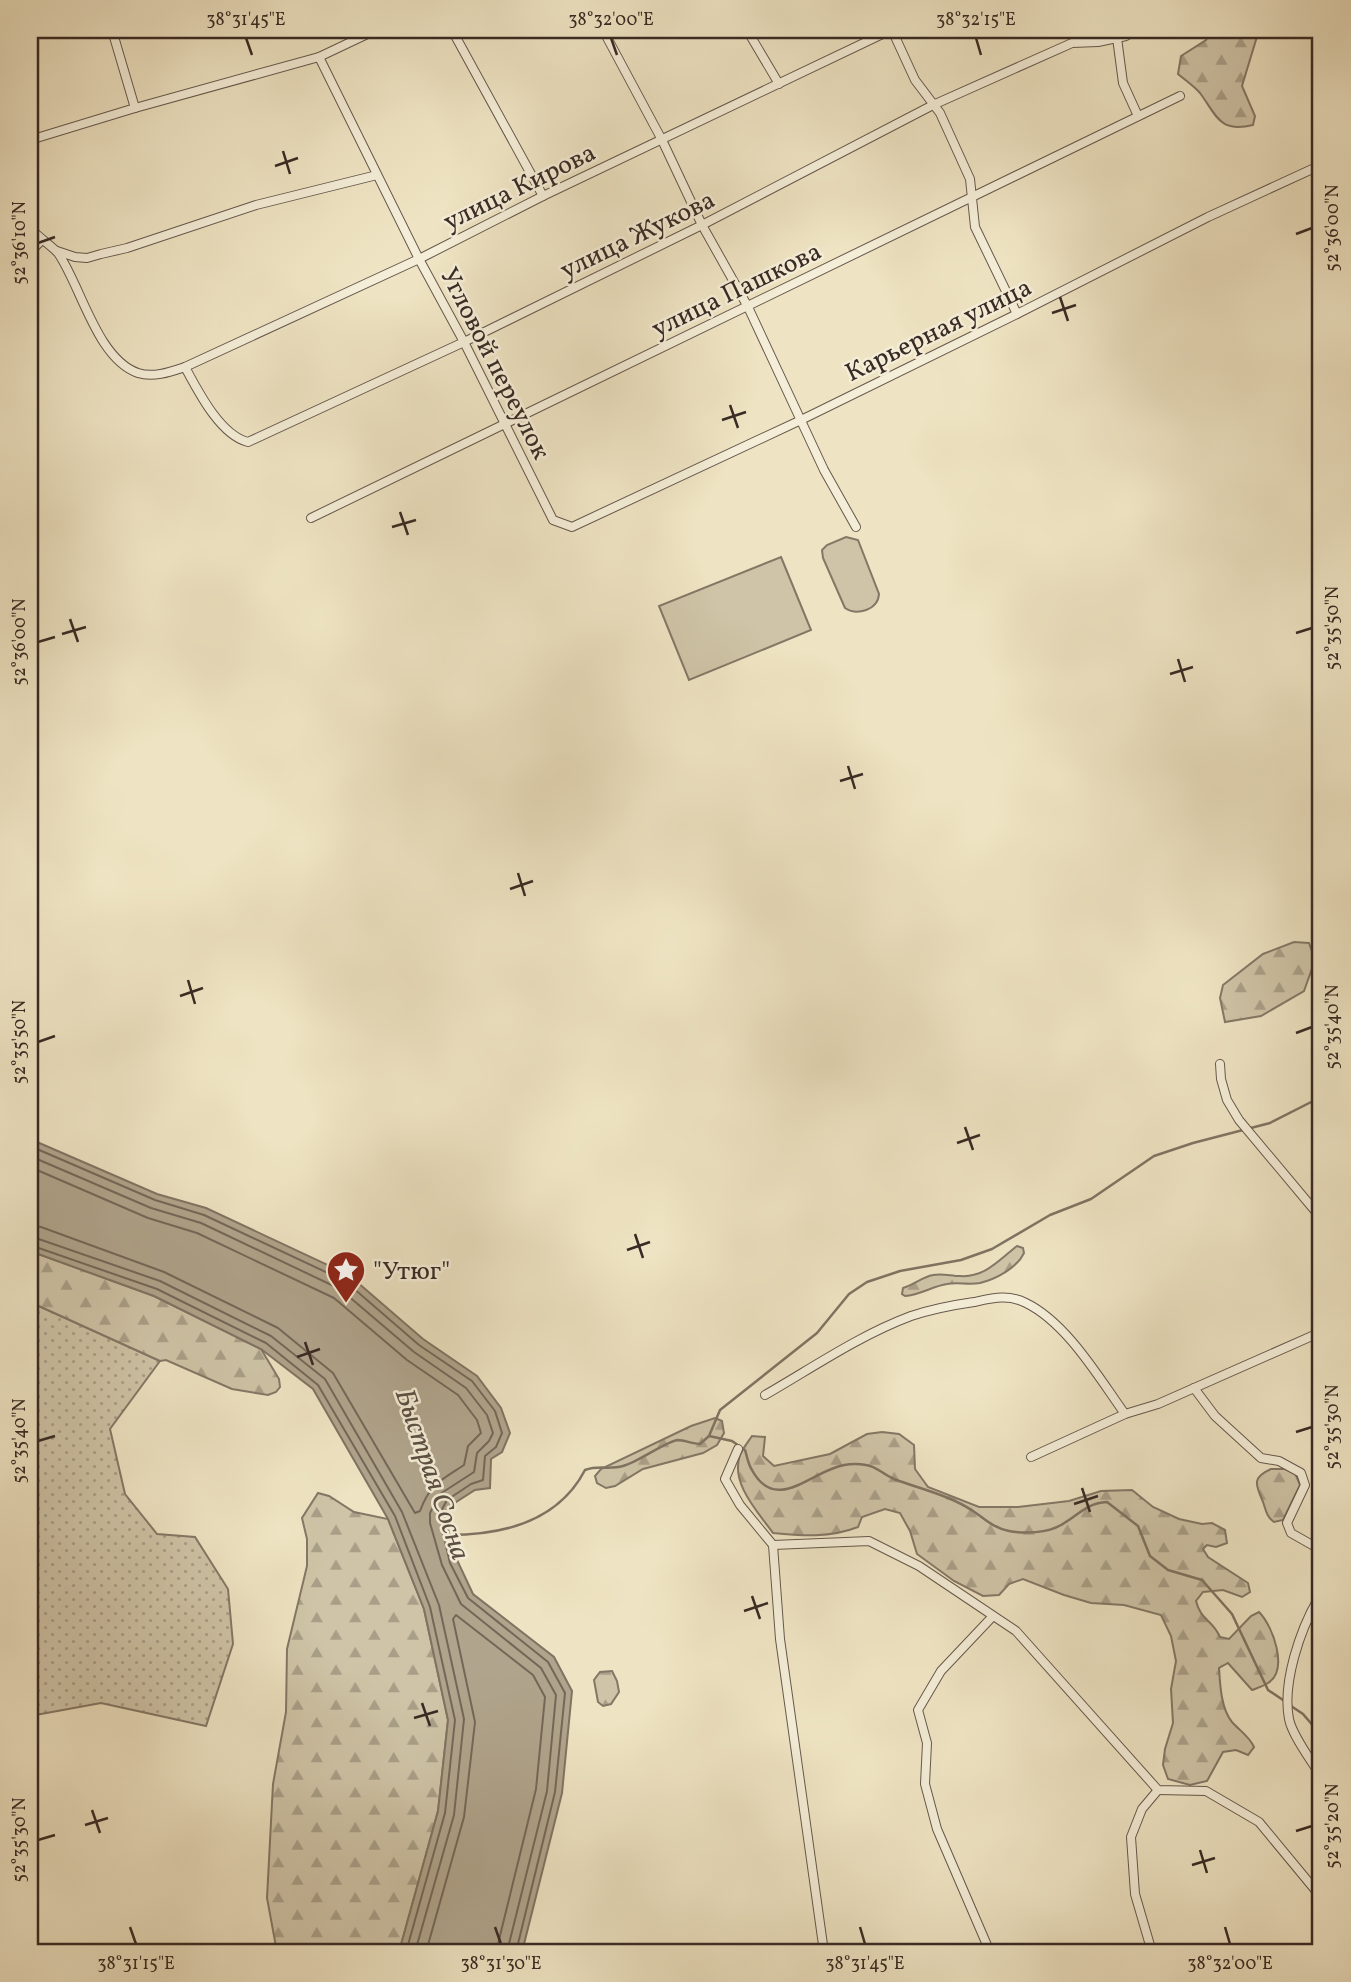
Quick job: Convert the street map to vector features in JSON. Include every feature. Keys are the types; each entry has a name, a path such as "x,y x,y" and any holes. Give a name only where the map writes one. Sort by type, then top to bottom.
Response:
{"street":[{"path":"112,30 135,108"},
{"path":"30,140 319,57 376,30"},
{"path":"452,30 543,196"},
{"path":"603,30 662,140 702,225 748,307 824,470 856,527"},
{"path":"747,30 779,84"},
{"path":"892,30 915,80 940,113 970,179 975,227 1017,314"},
{"name":"улица Кирова","path":"57,251 102,339 122,364 139,374 162,374 185,367 419,259 543,196 892,30"},
{"name":"улица Жукова","path":"185,367 199,393 220,422 237,439 248,442 464,342 702,225 933,105 1072,43 1098,42 1136,30"},
{"path":"1117,38 1123,83 1138,116"},
{"name":"Угловой переулок","path":"319,57 553,520 572,527"},
{"name":"улица Пашкова","path":"311,518 1180,96"},
{"name":"Карьерная улица","path":"572,527 801,421 1145,247 1321,164"},
{"path":"30,228 41,241 57,251 87,258 127,248 256,205 377,175"},
{"path":"30,252 41,241"},
{"path":"1220,1064 1227,1100 1239,1120 1321,1218"},
{"path":"765,1395 871,1335 910,1317 938,1308 1007,1296 1041,1312 1057,1327 1080,1352 1125,1414"},
{"path":"1031,1457 1125,1414 1158,1404 1321,1332"},
{"path":"1194,1388 1215,1416 1261,1458 1279,1461 1301,1473 1305,1485 1287,1523 1291,1532 1321,1550"},
{"path":"738,1449 725,1479 740,1505 773,1545 780,1639 824,1952"},
{"path":"773,1545 869,1541 919,1566 1016,1632 1158,1790 1206,1791 1259,1822 1321,1897"},
{"path":"1321,1584 1320,1600 1307,1619 1294,1658 1288,1698 1289,1722 1321,1776"},
{"path":"990,1952 937,1829 925,1784 927,1743 918,1710 941,1671 993,1616"},
{"path":"1152,1952 1135,1894 1131,1837 1142,1809 1158,1790"}],"green space":[{"path":"1211,30 1259,30 1242,86 1255,116 1253,125 1233,127 1220,121 1200,93 1178,74 1181,56 1206,40"},
{"path":"846,537 858,540 879,594 875,604 866,610 845,608 823,558 822,550 827,545"},
{"path":"781,557 811,630 689,680 659,606"},
{"path":"1294,942 1309,943 1315,960 1304,991 1261,1016 1225,1022 1220,998 1223,985 1263,954"},
{"path":"1017,1246 1023,1248 1021,1258 993,1279 976,1284 942,1285 905,1296 902,1294 903,1288 929,1276 969,1276 985,1271"},
{"path":"30,1251 154,1296 261,1349 279,1379 280,1387 268,1395 232,1389 166,1360 160,1361 30,1302"},
{"path":"30,1302 160,1361 110,1429 125,1494 157,1534 195,1537 228,1589 233,1644 206,1726 101,1703 30,1716"},
{"path":"715,1418 722,1421 724,1433 717,1445 703,1453 643,1469 615,1486 606,1488 597,1483 595,1476 601,1469 691,1426"},
{"path":"867,1434 899,1434 914,1445 915,1469 928,1487 979,1507 1018,1507 1069,1501 1101,1491 1132,1490 1153,1507 1179,1519 1202,1524 1212,1523 1225,1530 1227,1543 1216,1547 1207,1545 1203,1549 1208,1557 1248,1583 1250,1592 1242,1597 1223,1590 1203,1592 1196,1601 1198,1608 1220,1637 1229,1639 1251,1616 1259,1612 1274,1637 1277,1648 1278,1659 1274,1677 1252,1690 1228,1663 1219,1668 1222,1696 1228,1717 1254,1747 1248,1755 1236,1750 1223,1752 1207,1781 1190,1785 1168,1779 1163,1765 1173,1723 1171,1689 1176,1661 1171,1636 1161,1615 1124,1605 1091,1603 1023,1579 1009,1584 999,1595 983,1596 954,1581 917,1554 910,1531 900,1513 885,1509 862,1517 858,1527 837,1533 773,1533 742,1486 738,1466 740,1455 752,1436 765,1437 763,1456 774,1466 830,1454"},
{"path":"1271,1469 1285,1469 1295,1473 1300,1485 1283,1520 1274,1522 1267,1513 1257,1483 1260,1476"},
{"path":"318,1493 329,1496 354,1512 388,1519 424,1609 448,1720 438,1811 399,1952 277,1952 267,1898 273,1784 286,1712 287,1649 307,1566 307,1539 302,1518"},
{"path":"612,1671 619,1692 611,1704 603,1706 598,1702 594,1680 600,1672"}],"water":[{"name":"Быстрая Сосна","path":"30,1139 157,1194 206,1208 349,1275 423,1339 477,1376 501,1408 510,1433 502,1452 491,1459 490,1488 475,1490 450,1506 445,1519 457,1560 473,1594 554,1657 572,1691 562,1793 522,1952 399,1952 438,1811 448,1720 424,1609 388,1519 313,1389 261,1349 154,1296 30,1251"}],"waterway":[{"name":"Быстрая Сосна","path":"449,1535 489,1532 527,1522 560,1502 574,1488 585,1470 623,1466 678,1440 700,1444 709,1436 720,1410 817,1333 849,1294 867,1282 900,1271 961,1260 992,1249 1050,1215 1091,1199 1154,1156 1270,1123 1321,1097"},
{"path":"709,1436 732,1441 745,1450 752,1470 761,1482 770,1488 791,1488 842,1466 866,1465 894,1479 954,1501 1009,1531 1029,1533 1050,1530 1088,1507 1107,1502 1138,1526 1150,1556 1168,1570 1202,1580 1232,1614 1268,1690 1286,1702"},
{"path":"1291,1706 1303,1714 1321,1735"}],"place":[{"name":"\"Утюг\"","path":"346,1304"}]}
